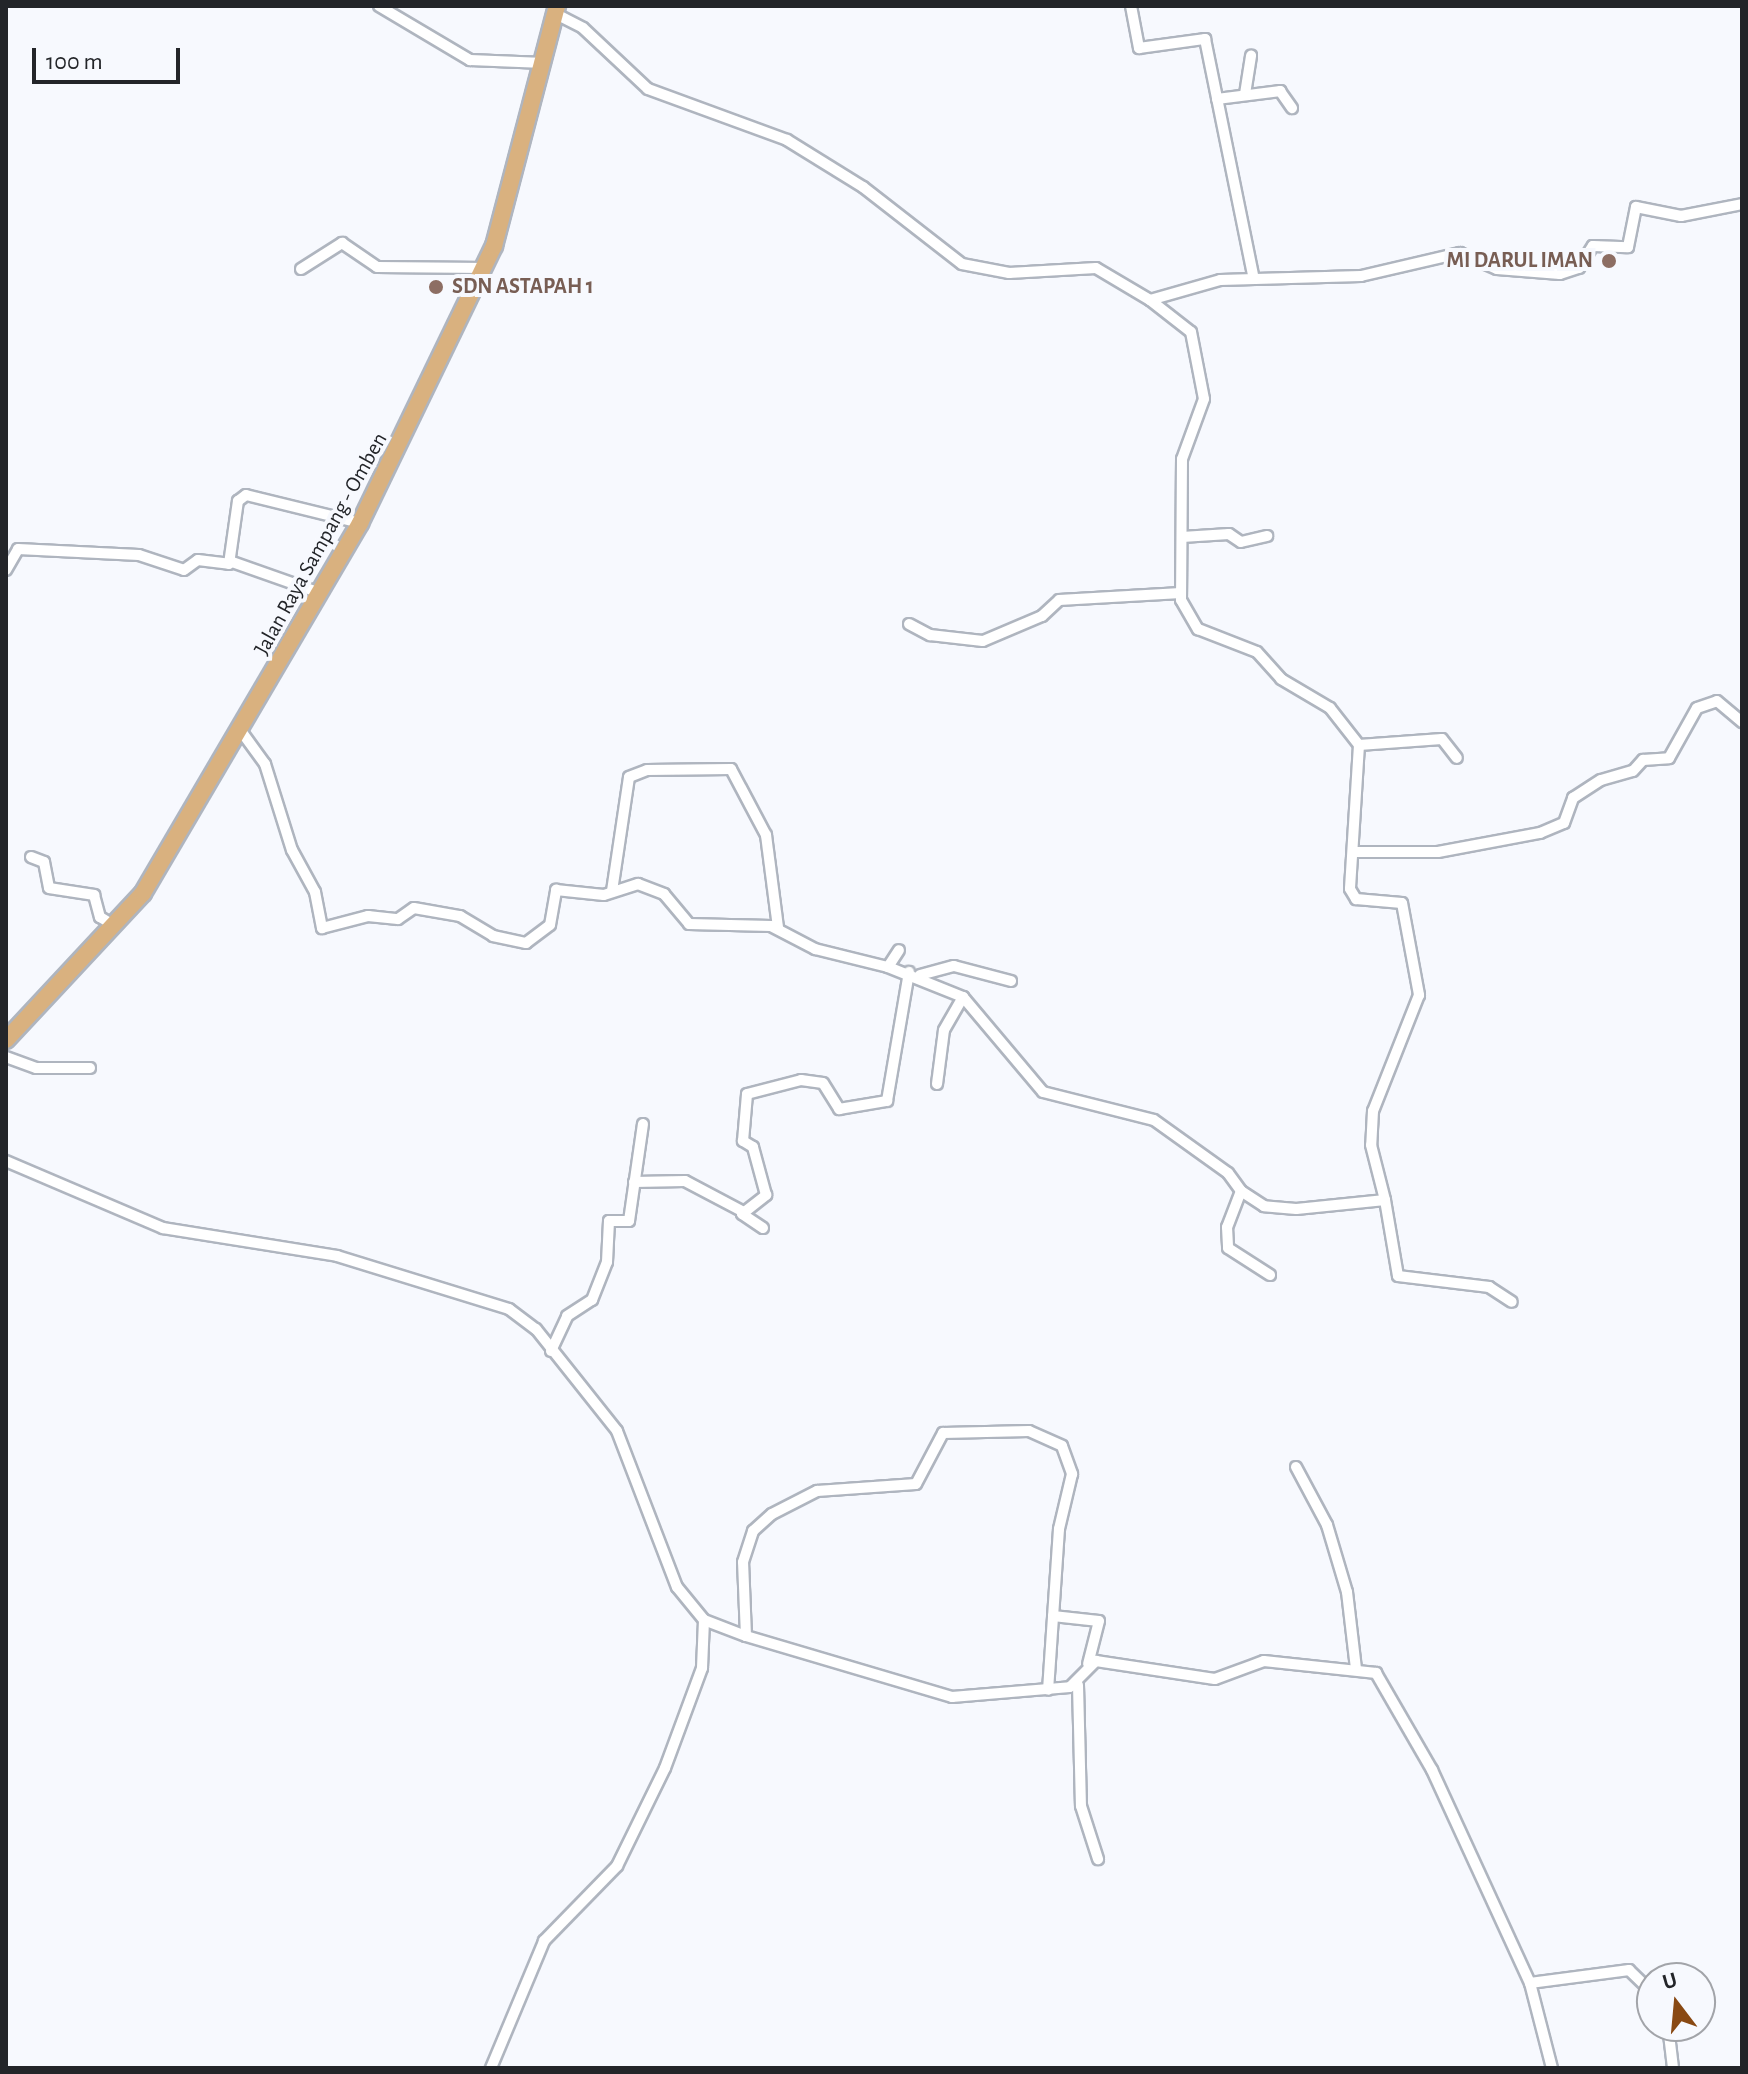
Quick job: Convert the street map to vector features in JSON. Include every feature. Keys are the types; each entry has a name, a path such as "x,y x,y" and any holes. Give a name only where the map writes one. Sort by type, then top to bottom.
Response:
{"main road":[{"name":"Jalan Raya Sampang - Omben","path":"6,1040 115,926 241,731 360,523 485,268 544,63 556,10"}],"street":[{"path":"379,6 470,60 544,63"},
{"path":"1131,6 1139,48 1205,39 1254,279"},
{"path":"556,10 583,28 648,89 787,140 863,187 962,264 1009,273 1096,268 1150,300 1191,332 1204,399 1182,459 1181,593 1198,629 1257,652 1281,679 1330,708 1359,745 1353,897 1403,906 1419,995 1373,1111 1371,1145 1385,1200 1398,1276 1489,1287 1512,1302"},
{"path":"1245,94 1251,55"},
{"path":"1217,99 1280,91 1292,108"},
{"path":"1150,300 1194,285 1254,279 1361,276 1460,253 1497,269 1560,274 1579,268 1593,246 1628,247 1636,207 1681,216 1742,204"},
{"path":"301,269 342,243 380,268 485,268"},
{"path":"232,562 242,496 360,523"},
{"path":"1182,537 1229,534 1241,542 1267,536"},
{"path":"6,570 18,549 139,555 184,570 198,560 232,562 320,593"},
{"path":"909,624 930,635 983,641 1042,616 1059,600 1181,593"},
{"path":"1353,852 1438,852 1540,833 1564,823 1573,798 1601,780 1633,771 1643,760 1669,758 1697,708 1717,701 1742,722"},
{"path":"241,731 265,764 292,850 315,892 322,928 368,916 398,919 414,908 460,916 493,936 526,943 550,925 556,890 612,891 638,884 656,889 689,924 778,928 815,949 915,974 963,997 1043,1092 1161,1124 1241,1191 1264,1206 1296,1209 1385,1200"},
{"path":"1359,745 1442,739 1457,758"},
{"path":"612,891 621,790 629,777 647,770 731,769 766,835 778,928"},
{"path":"31,857 44,862 49,888 94,895 100,917 115,926"},
{"path":"888,967 899,950"},
{"path":"915,974 954,966 1011,981"},
{"path":"742,1211 766,1195 753,1147 743,1141 747,1094 801,1080 823,1083 839,1109 887,1101 915,974"},
{"path":"937,1084 944,1030 963,997"},
{"path":"6,1057 36,1068 90,1068"},
{"path":"551,1351 567,1316 592,1300 607,1262 608,1223 629,1221 643,1124"},
{"path":"6,1161 163,1228 270,1242 473,1293 528,1322 617,1431 669,1571 704,1620 939,1696 1048,1690 1078,1685"},
{"path":"634,1182 685,1181 742,1211 763,1228"},
{"path":"1241,1191 1227,1227 1228,1248 1270,1275"},
{"path":"746,1636 741,1571 760,1524 817,1491 916,1484 939,1435 969,1429 1029,1431 1054,1439 1070,1461 1048,1690"},
{"path":"1296,1467 1331,1539 1350,1605 1356,1669"},
{"path":"1053,1616 1099,1621 1088,1664 1078,1685 1081,1806 1098,1859"},
{"path":"491,2068 544,1941 617,1866 665,1768 702,1668 704,1620"},
{"path":"1088,1664 1111,1661 1215,1679 1264,1661 1376,1673 1399,1705 1530,1983 1552,2068"},
{"path":"1530,1983 1629,1970 1636,1977"},
{"path":"1670,2042 1673,2068"}],"place":[{"name":"MI DARUL IMAN","path":"1609,261"},
{"name":"SDN ASTAPAH 1","path":"436,287"}]}
